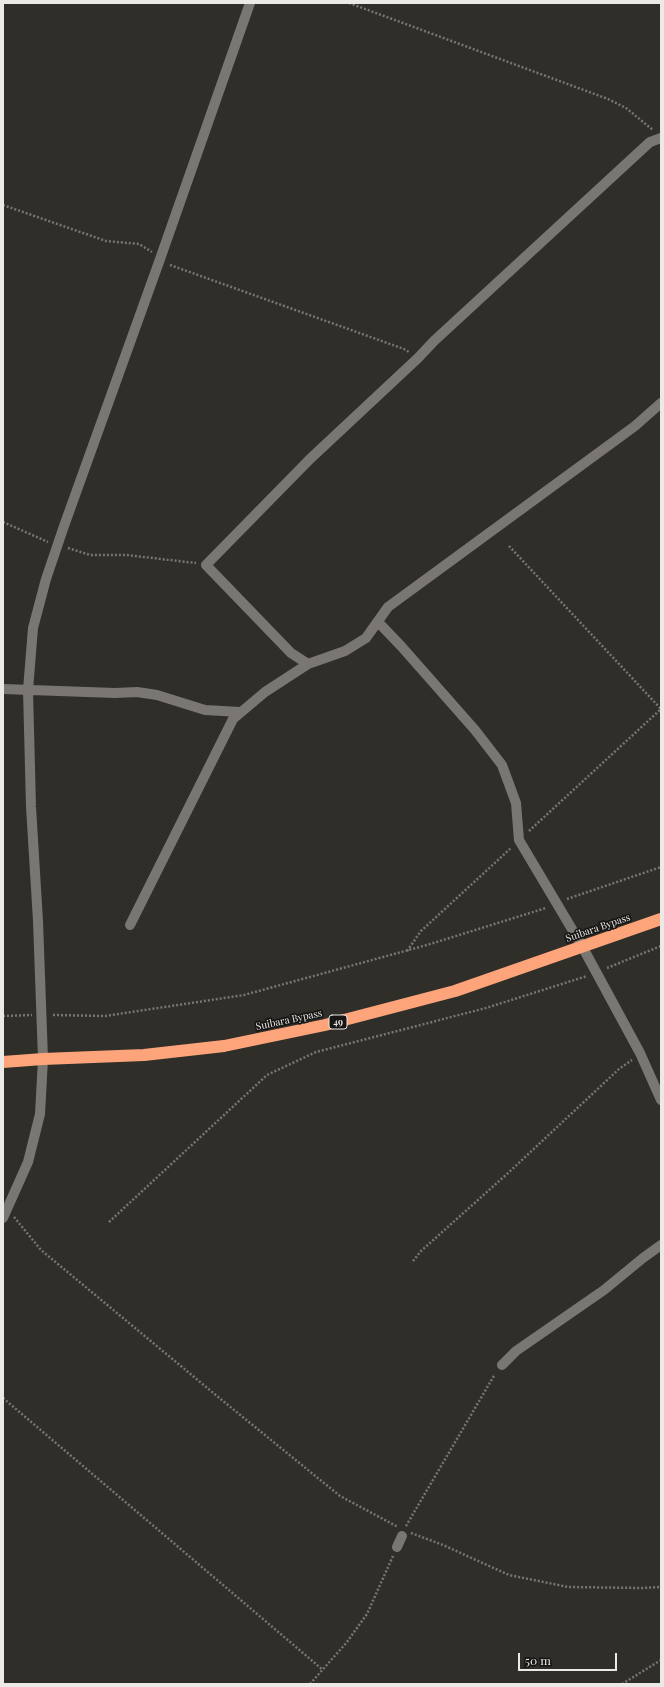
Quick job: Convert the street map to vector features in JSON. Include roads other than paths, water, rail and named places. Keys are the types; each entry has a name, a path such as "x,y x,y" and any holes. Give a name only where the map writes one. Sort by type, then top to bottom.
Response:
{"highway":[{"name":"Suibara Bypass","path":"3,1062 144,1055 224,1046 325,1025 455,991 661,919"}],"street":[{"path":"5,1214 28,1162 40,1114 43,1059 38,921 30,807 28,690 33,628 46,579 250,3"},
{"path":"308,664 291,653 206,564 246,526 310,458 418,358 434,341 658,135"},
{"path":"130,924 233,719 240,712 265,692 308,664 345,651 366,638 388,607 635,426 661,403"},
{"path":"378,622 464,718 502,765 516,803 519,840 582,946 640,1053 661,1100"},
{"path":"3,689 116,693 137,692 157,695 205,710 240,712"},
{"path":"502,1366 516,1351 604,1290 661,1245"},
{"path":"397,1547 403,1533"}]}
